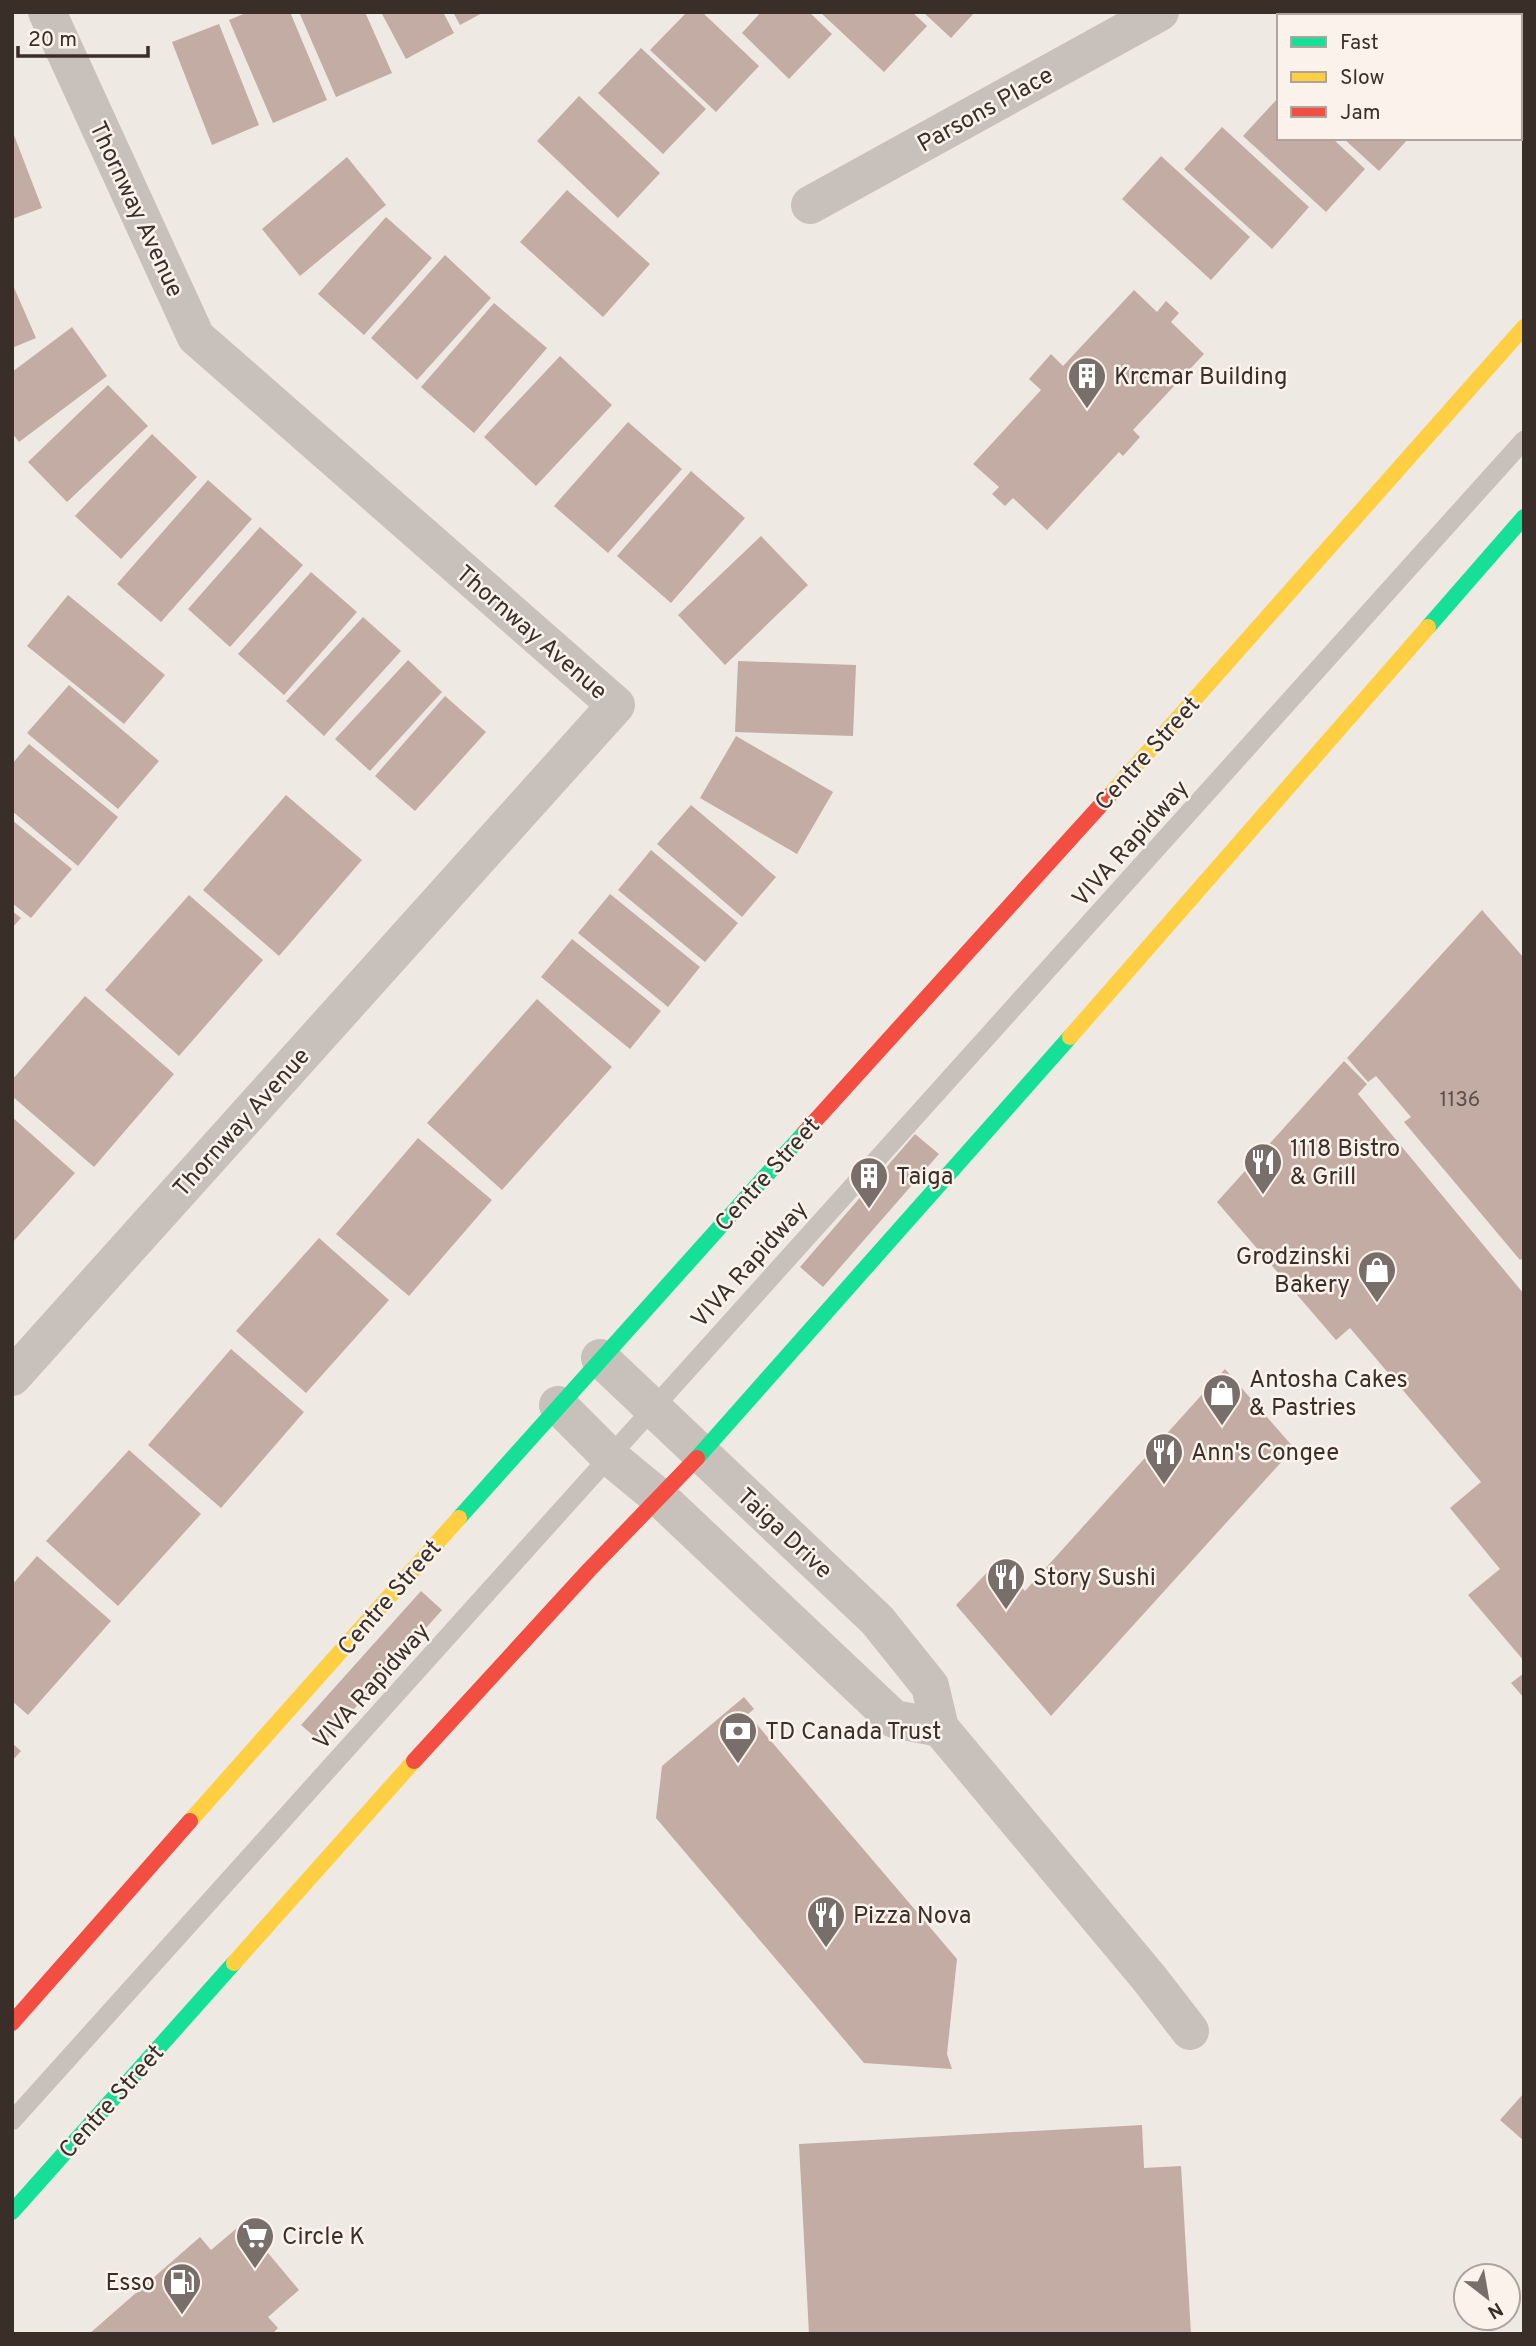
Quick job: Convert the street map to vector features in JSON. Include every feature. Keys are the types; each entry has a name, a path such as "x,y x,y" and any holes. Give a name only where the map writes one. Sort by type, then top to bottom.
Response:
{"main road":[{"name":"Centre Street","path":"12,2023 558,1405 1105,801 1524,327"},
{"name":"Centre Street","path":"12,2212 380,1799 589,1570 661,1499 1026,1088 1524,517"}],"street":[{"name":"Thornway Avenue","path":"12,1377 615,705 196,337 47,12"},
{"name":"Parsons Place","path":"810,205 1160,12"},
{"name":"Taiga Drive","path":"600,1358 877,1620 930,1686 940,1728 1190,2031"},
{"path":"558,1405 610,1457 661,1499 894,1719 940,1728"}],"lane":[{"name":"VIVA Rapidway","path":"12,2121 1524,440"}],"building":[{"path":"248,12 290,12 327,100 273,123 229,20"},
{"path":"299,12 365,12 392,73 336,97"},
{"path":"381,12 443,12 454,33 406,59"},
{"path":"453,12 484,12 460,25"},
{"path":"687,12 702,12 759,66 716,112 650,50"},
{"path":"761,12 809,12 832,34 789,79 742,33"},
{"path":"820,12 912,12 927,26 884,72"},
{"path":"923,12 975,12 951,38"},
{"path":"1482,12 1484,14 1408,14"},
{"path":"1490,12 1524,12 1524,45 1522,14"},
{"path":"219,24 259,125 212,145 172,42"},
{"path":"641,48 706,109 663,154 598,93"},
{"path":"579,96 660,173 618,218 537,141"},
{"path":"1277,99 1277,140 1334,140 1365,169 1326,212 1243,136"},
{"path":"1222,127 1309,207 1272,249 1184,169"},
{"path":"12,130 42,208 12,219"},
{"path":"1345,140 1407,140 1379,171"},
{"path":"1161,156 1250,237 1211,280 1122,199"},
{"path":"347,157 386,205 300,276 262,229"},
{"path":"567,190 650,264 603,317 520,242"},
{"path":"386,217 432,258 364,335 318,294"},
{"path":"445,255 491,298 417,380 371,338"},
{"path":"12,283 36,338 12,348"},
{"name":"Krcmar Building","path":"1134,290 1157,312 1166,301 1179,313 1171,322 1204,354 1133,430 1140,437 1123,456 1119,452 1047,530 1013,498 1005,506 992,494 999,487 973,464 1041,390 1029,379 1051,354 1063,366"},
{"path":"494,303 547,348 474,433 421,387"},
{"path":"72,327 107,376 19,442 12,433 12,372"},
{"path":"560,356 612,405 536,486 484,437"},
{"path":"108,385 148,426 67,502 28,462"},
{"path":"628,422 682,469 608,553 554,506"},
{"path":"152,434 197,477 121,559 75,516"},
{"path":"691,471 745,518 671,603 617,556"},
{"path":"208,480 252,519 161,622 117,584"},
{"path":"260,527 303,565 230,647 188,609"},
{"path":"761,536 808,585 725,665 678,615"},
{"path":"311,572 357,612 284,695 238,654"},
{"path":"68,595 165,675 124,724 27,646"},
{"path":"363,617 401,651 324,736 286,701"},
{"path":"408,660 442,692 370,771 335,739"},
{"path":"738,661 856,665 853,736 735,732"},
{"path":"69,685 159,761 118,809 27,733"},
{"path":"445,696 486,732 415,811 375,776"},
{"path":"736,736 833,792 797,854 700,798"},
{"path":"29,744 118,817 78,866 12,811 12,764"},
{"path":"286,795 362,860 279,956 203,890"},
{"path":"691,805 776,877 742,917 657,844"},
{"path":"12,820 72,869 31,918 12,903"},
{"path":"651,850 738,923 705,962 618,890"},
{"path":"610,894 700,967 668,1007 578,933"},
{"path":"189,895 263,960 179,1056 105,990"},
{"path":"1482,910 1524,958 1524,1257 1520,1260 1404,1122 1411,1117 1376,1076 1368,1082 1347,1058"},
{"path":"12,911 21,918 12,928"},
{"path":"572,939 661,1011 630,1049 541,977"},
{"path":"85,996 174,1074 94,1167 12,1096 12,1080"},
{"path":"537,999 612,1067 502,1190 427,1123"},
{"path":"1344,1061 1367,1084 1358,1094 1524,1294 1524,1661 1468,1595 1500,1569 1450,1508 1481,1482 1350,1328 1336,1340 1217,1202"},
{"path":"12,1117 75,1173 12,1243"},
{"name":"Taiga","path":"915,1134 939,1154 823,1287 800,1267"},
{"path":"418,1138 492,1200 409,1296 336,1234"},
{"path":"319,1238 389,1300 306,1393 236,1331"},
{"path":"231,1349 304,1412 221,1508 148,1445"},
{"path":"1225,1369 1294,1448 1051,1716 956,1605 998,1561 1025,1591"},
{"path":"129,1450 201,1514 118,1606 46,1541"},
{"path":"37,1556 111,1621 28,1715 12,1701 12,1585"},
{"path":"421,1591 442,1610 323,1744 301,1725"},
{"path":"1524,1673 1524,1698 1511,1683"},
{"path":"744,1697 754,1709 748,1714 957,1959 947,2054 952,2069 864,2063 656,1818 662,1766"},
{"path":"12,1743 21,1751 12,1761"},
{"path":"1524,2093 1524,2141 1500,2120"},
{"path":"1142,2125 1144,2168 1181,2166 1191,2334 809,2334 799,2144"},
{"path":"243,2223 299,2290 268,2317 278,2328 272,2334 89,2334 200,2237 211,2250"}],"traffic: fast":[{"path":"1428,627 1524,517"},
{"path":"697,1458 1070,1037"},
{"path":"459,1518 805,1132"},
{"path":"12,2212 234,1963"}],"traffic: slow":[{"path":"1109,796 1524,327"},
{"path":"1070,1037 1428,627"},
{"path":"190,1821 459,1518"},
{"path":"234,1963 414,1761"}],"traffic: jam":[{"path":"805,1132 1109,796"},
{"path":"414,1761 589,1570 697,1458"},
{"path":"12,2023 190,1821"}],"place":[{"name":"Krcmar Building","path":"1087,410"},
{"name":"1118 Bistro & Grill","path":"1263,1196"},
{"name":"Taiga","path":"869,1210"},
{"name":"Grodzinski Bakery","path":"1377,1304"},
{"name":"Antosha Cakes & Pastries","path":"1222,1427"},
{"name":"Ann's Congee","path":"1164,1486"},
{"name":"Story Sushi","path":"1006,1611"},
{"name":"TD Canada Trust","path":"738,1765"},
{"name":"Pizza Nova","path":"826,1949"},
{"name":"Circle K","path":"255,2270"},
{"name":"Esso","path":"182,2316"}]}
